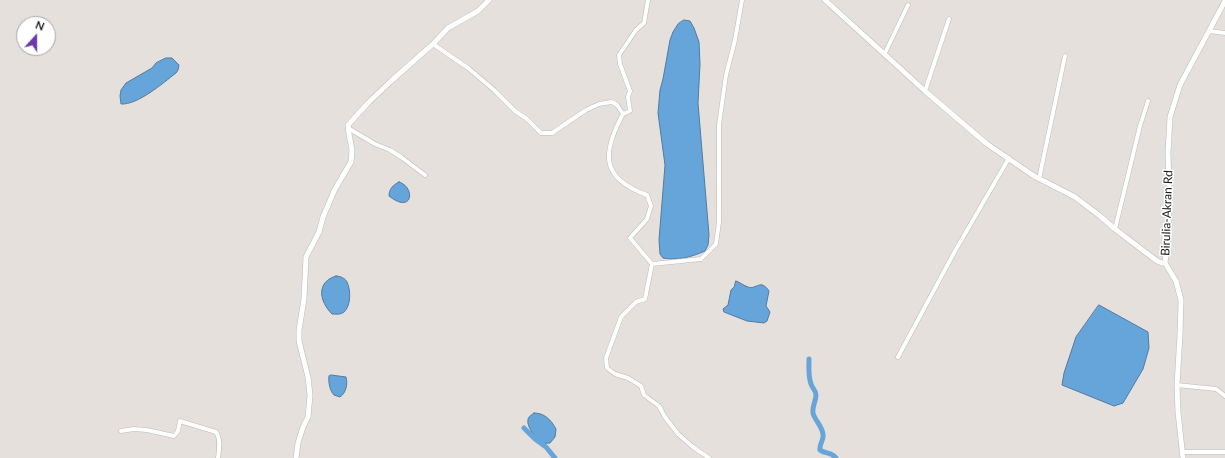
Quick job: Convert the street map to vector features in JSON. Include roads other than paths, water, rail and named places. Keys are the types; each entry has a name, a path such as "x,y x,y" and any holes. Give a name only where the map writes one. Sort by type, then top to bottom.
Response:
{"street":[{"path":"296,458 300,437 308,417 310,395 299,341 299,330 304,299 306,257 319,232 323,216 335,189 352,162 352,150 348,125 448,28 478,11 489,0"},
{"path":"648,0 644,23 636,30 619,55 620,64 630,91 628,97 630,111 623,114 614,131 609,148 609,159 612,169 620,181 647,195 651,206 647,219 630,238 652,264"},
{"path":"652,264 701,259 716,244 718,222 718,125 726,75 735,40 742,0"},
{"path":"825,0 925,91 987,144 1039,179 1075,197 1157,261 1165,263"},
{"name":"Birulia-Akran Rd","path":"1183,458 1178,412 1177,385 1180,335 1180,300 1176,281 1165,263 1168,237 1168,153 1170,116 1180,85 1225,1"},
{"path":"885,54 908,5"},
{"path":"925,91 949,19"},
{"path":"1209,31 1225,33"},
{"path":"433,44 468,68 541,133 552,133 586,110 599,104 614,103 623,114"},
{"path":"1039,179 1065,56"},
{"path":"1115,229 1140,126 1148,101"},
{"path":"348,128 375,144 390,150 425,175"},
{"path":"898,357 955,251 1009,158"},
{"path":"652,264 645,299 636,302 621,317 606,358 607,368 615,374 628,378 641,386 644,395 659,406 665,417 678,434 709,458"},
{"path":"1177,385 1216,389 1225,396"},
{"path":"121,430 147,430 174,436 178,431 180,421 202,427 216,432 218,435 218,458"},
{"path":"1183,452 1225,452"}],"water":[{"path":"684,20 690,21 699,42 700,64 698,103 709,235 708,245 705,251 684,258 669,259 663,258 660,254 659,240 665,165 658,113 660,90 670,40 678,24"},
{"path":"166,58 172,58 179,65 176,73 135,101 121,104 121,90 126,83"},
{"path":"399,182 408,189 410,194 407,201 403,203 389,196 392,188"},
{"path":"336,276 345,279 347,282 350,298 348,306 343,313 332,314 324,303 322,292 325,283"},
{"path":"736,281 751,288 761,285 766,287 769,291 766,306 770,312 767,321 764,323 747,321 724,312 723,309 728,305 731,290"},
{"path":"1099,305 1148,332 1149,348 1143,369 1123,403 1114,406 1062,385 1064,373 1076,337"},
{"path":"329,376 346,377 346,388 340,397 334,395 330,389"},
{"path":"534,413 541,414 547,418 556,429 555,437 550,443 541,442 530,429 528,419"}],"waterway":[{"path":"809,359 809,378 816,395 813,413 823,432 820,450 833,455 836,458"},
{"path":"524,428 546,447 555,458"}]}
